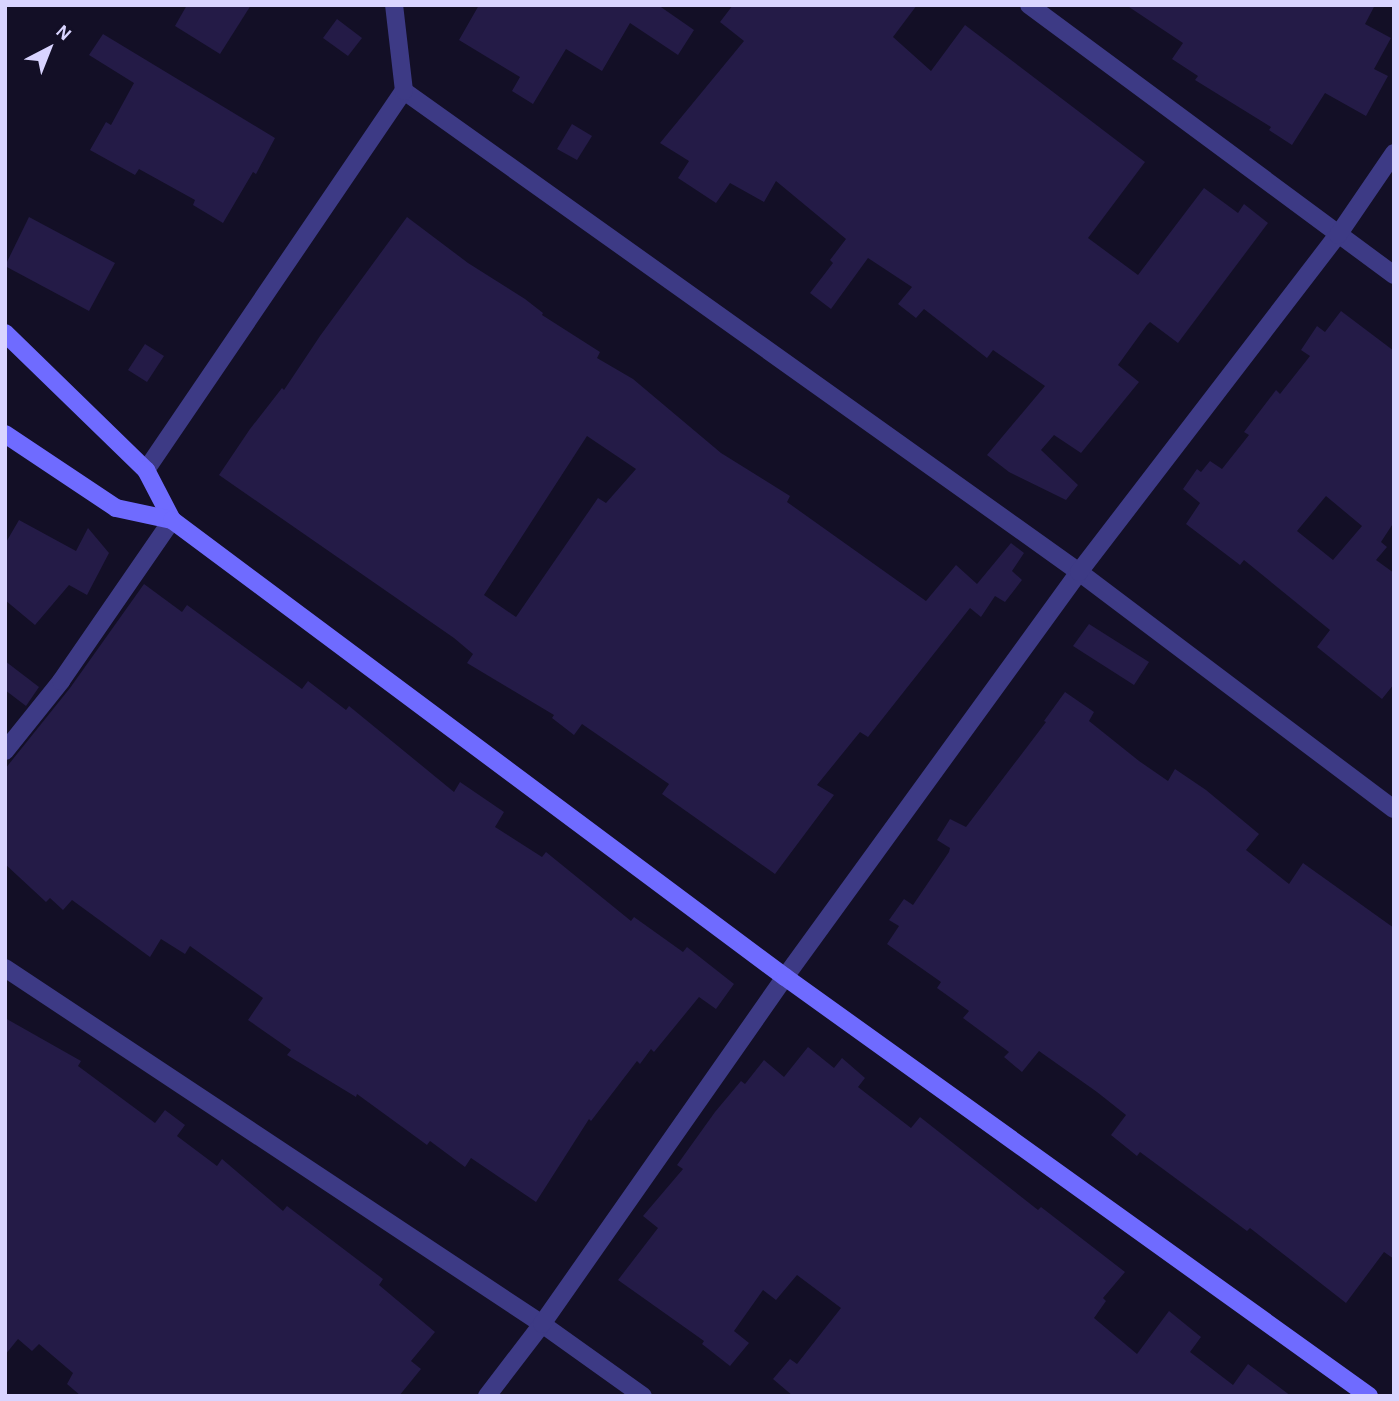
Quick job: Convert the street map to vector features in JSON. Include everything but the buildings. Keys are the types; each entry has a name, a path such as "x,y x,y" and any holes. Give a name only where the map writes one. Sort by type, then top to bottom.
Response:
{"main road":[{"path":"5,333 146,470 172,520"},
{"path":"5,434 116,508 172,520 785,976 1369,1396"}],"street":[{"path":"146,470 404,92 394,5"},
{"path":"1029,5 1394,275"},
{"path":"404,92 1079,572 1394,809"},
{"path":"487,1396 542,1324 785,976 1079,572 1338,235 1394,153"},
{"path":"5,751 61,681 172,520"},
{"path":"5,968 542,1324 643,1396"}]}
